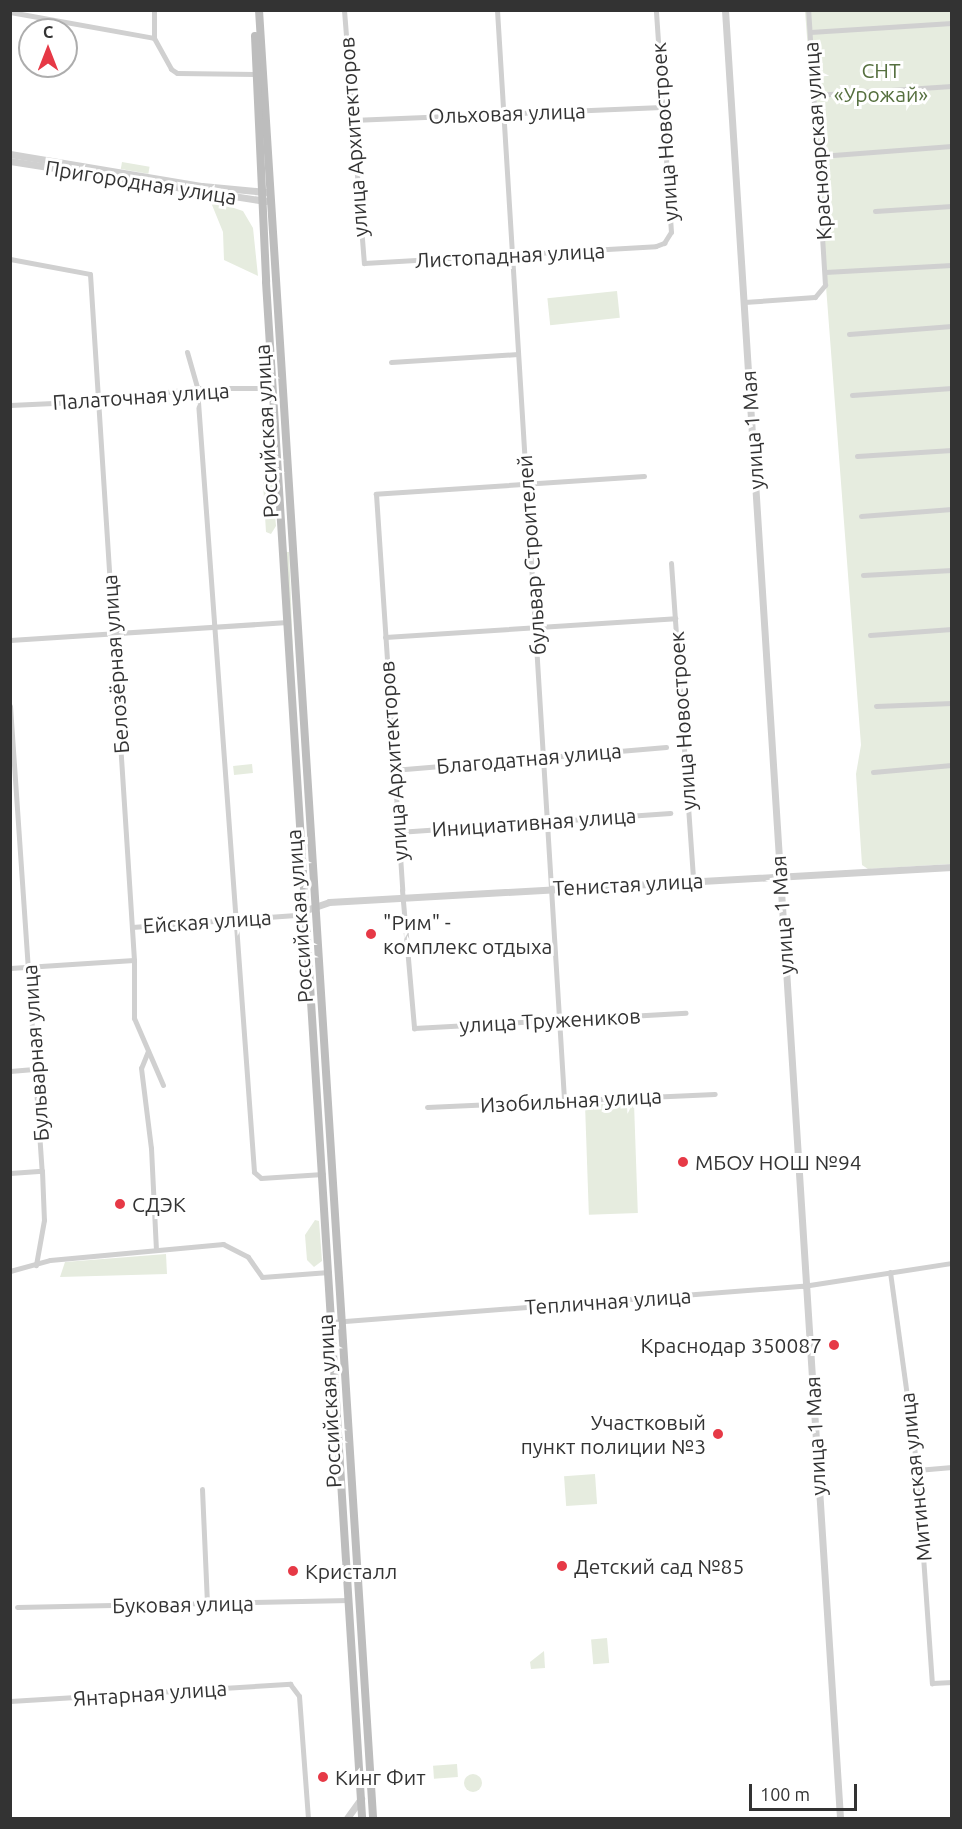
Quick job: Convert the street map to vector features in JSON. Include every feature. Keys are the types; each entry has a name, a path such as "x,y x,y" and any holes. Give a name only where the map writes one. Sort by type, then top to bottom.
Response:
{"main road":[{"name":"Российская улица","path":"254,10 260,74"},
{"name":"Российская улица","path":"259,10 266,192 271,202 373,1818"},
{"name":"Российская улица","path":"266,192 262,201 272,387 362,1818"},
{"path":"272,387 282,387"}],"street":[{"path":"10,12 51,18 51,10"},
{"path":"154,10 154,38 171,69 177,73 260,74"},
{"name":"улица Архитекторов","path":"344,10 364,263"},
{"name":"бульвар Строителей","path":"497,10 564,1100"},
{"name":"улица Новостроек","path":"656,10 671,232 656,246"},
{"name":"улица 1 Мая","path":"725,10 840,1818"},
{"name":"Красноярская улица","path":"808,10 825,272"},
{"path":"78,23 154,38"},
{"path":"810,32 951,23"},
{"path":"815,95 951,86"},
{"name":"Ольховая улица","path":"352,120 662,107"},
{"path":"819,156 951,146"},
{"name":"Пригородная улица","path":"10,154 266,192"},
{"name":"Пригородная улица","path":"10,161 271,202"},
{"path":"875,211 951,206"},
{"name":"Листопадная улица","path":"364,263 656,246"},
{"name":"Белозёрная улица","path":"10,259 90,274 134,960 134,1018 163,1085"},
{"path":"744,302 815,297 825,285 825,272 951,265"},
{"path":"849,334 951,326"},
{"path":"187,352 197,388 254,1172 261,1178 323,1174"},
{"path":"391,362 518,354"},
{"name":"Палаточная улица","path":"10,405 97,401 197,388 272,387"},
{"path":"852,395 951,388"},
{"path":"857,456 951,450"},
{"path":"526,483 644,476"},
{"name":"улица Архитекторов","path":"414,1028 393,770 376,494 526,483"},
{"path":"861,516 951,509"},
{"name":"улица Новостроек","path":"671,562 693,880"},
{"path":"863,575 951,570"},
{"path":"385,637 675,618"},
{"path":"10,640 287,622"},
{"path":"870,634 951,629"},
{"path":"876,706 951,703"},
{"name":"Бульварная улица","path":"10,706 30,967 34,1069 42,1170 44,1220 36,1265"},
{"name":"Благодатная улица","path":"393,770 666,747"},
{"path":"873,772 951,765"},
{"name":"Инициативная улица","path":"398,832 670,813"},
{"name":"Тенистая улица","path":"306,912 317,906 403,898 951,867"},
{"name":"Ейская улица","path":"132,927 306,912"},
{"name":"Ейская улица","path":"10,968 134,960"},
{"name":"улица Тружеников","path":"414,1028 686,1013"},
{"path":"148,1051 141,1068 151,1148 156,1250"},
{"path":"10,1071 34,1069"},
{"name":"Изобильная улица","path":"427,1107 715,1094"},
{"path":"10,1173 42,1170"},
{"path":"10,1271 50,1260 223,1244 248,1257 262,1277 329,1272"},
{"name":"Тепличная улица","path":"332,1322 807,1286 951,1263"},
{"name":"Митинская улица","path":"887,1272 917,1470 932,1683 951,1682"},
{"path":"917,1470 951,1467"},
{"path":"202,1489 207,1604"},
{"name":"Буковая улица","path":"16,1607 349,1600"},
{"name":"Янтарная улица","path":"10,1701 290,1684 299,1696 308,1818"},
{"path":"347,1818 361,1799"}],"green space":[{"name":"СНТ «Урожай»","path":"805,11 951,11 951,864 868,869 862,865 856,774 861,745"},
{"path":"122,162 150,167 148,174 121,169"},
{"path":"210,200 243,211 253,228 258,276 224,260 223,232"},
{"path":"617,291 620,318 550,325 547,298"},
{"path":"272,479 276,526 271,534 266,532 263,483"},
{"path":"285,552 289,552 295,699"},
{"path":"252,764 253,773 234,775 233,766"},
{"path":"634,1103 638,1213 589,1215 585,1105"},
{"path":"315,1220 319,1221 322,1261 314,1267 307,1260 305,1235"},
{"path":"166,1254 167,1274 60,1277 65,1262"},
{"path":"595,1474 597,1504 566,1506 564,1476"},
{"path":"607,1638 609,1663 593,1664 591,1639"},
{"path":"544,1651 545,1668 531,1669 530,1662"},
{"path":"457,1764 458,1777 434,1779 433,1766"},
{"path":"473,1774 479,1777 482,1783 479,1789 473,1792 467,1789 464,1783 467,1777"}],"place":[{"name":"\"Рим\" - комплекс отдыха","path":"371,934"},
{"name":"МБОУ НОШ №94","path":"683,1162"},
{"name":"СДЭК","path":"120,1204"},
{"name":"Краснодар 350087","path":"834,1345"},
{"name":"Участковый пункт полиции №3","path":"718,1434"},
{"name":"Детский сад №85","path":"562,1566"},
{"name":"Кристалл","path":"293,1571"},
{"name":"Кинг Фит","path":"323,1777"}]}
